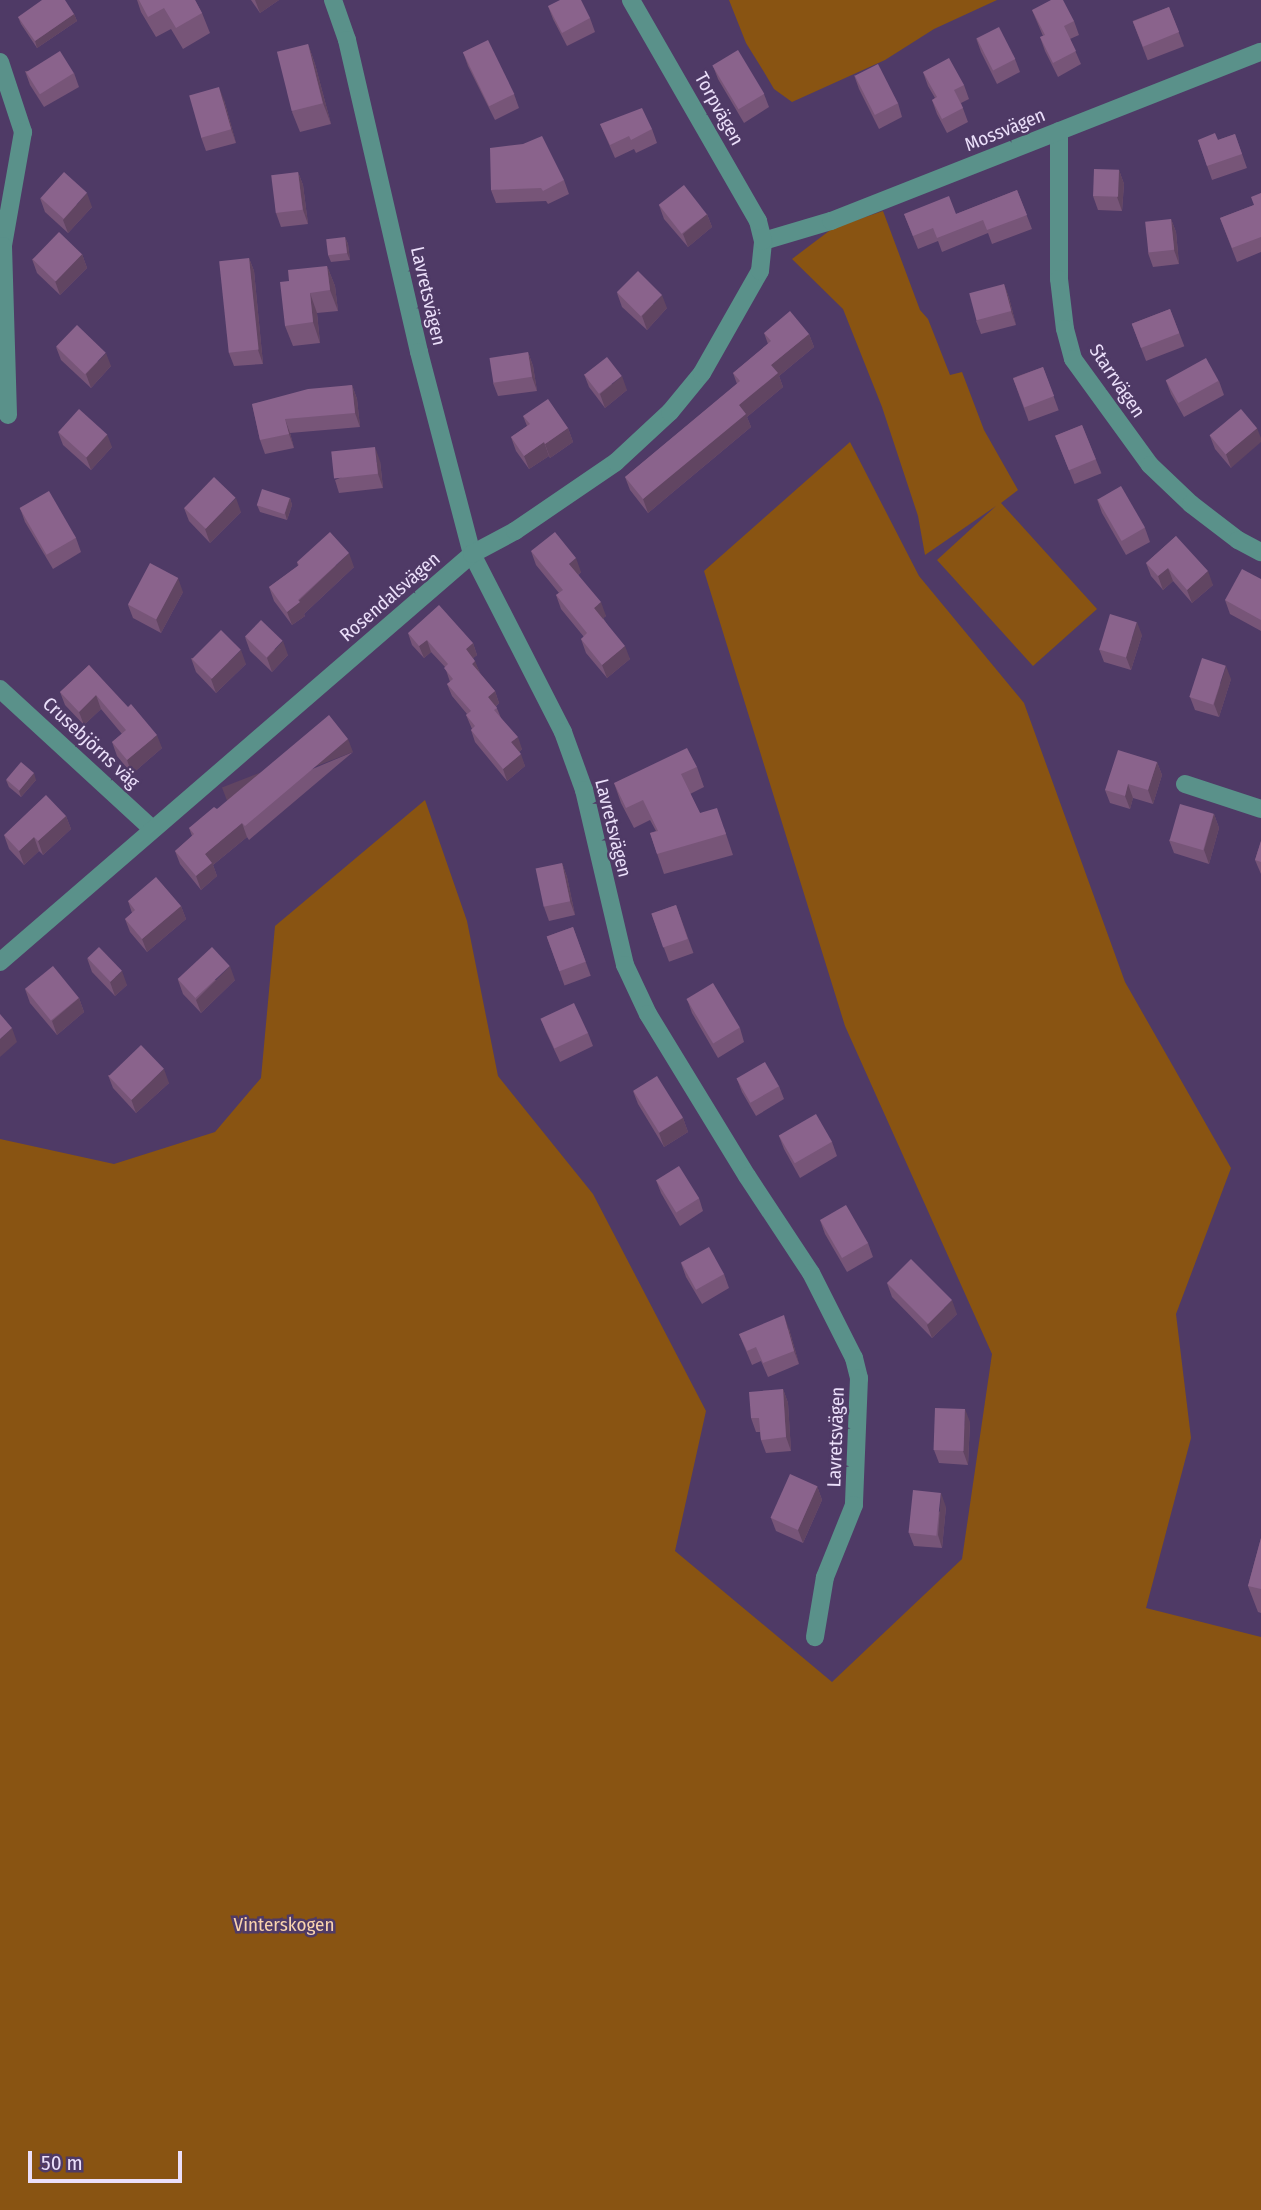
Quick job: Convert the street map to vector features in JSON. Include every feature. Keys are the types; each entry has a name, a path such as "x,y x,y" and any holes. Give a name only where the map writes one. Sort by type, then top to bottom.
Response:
{"street":[{"name":"Lavretsvägen","path":"333,0 347,40 419,352 472,554 563,733 584,790 625,965 636,990 747,1177 811,1273 854,1357 859,1378 854,1505 825,1577 815,1637"},
{"name":"Torpvägen","path":"631,0 758,221 763,241"},
{"name":"Mossvägen","path":"763,241 831,221 1261,52"},
{"path":"0,62 23,132 18,179 3,227 8,415"},
{"name":"Starrvägen","path":"1059,131 1059,279 1065,329 1073,359 1150,465 1191,504 1238,540 1261,552"},
{"name":"Rosendalsvägen","path":"0,962 472,554 515,531 616,463 670,412 702,373 760,271 763,241"},
{"name":"Crusebjörns väg","path":"0,690 152,829"},
{"path":"1185,784 1261,808"}],"green space":[{"path":"729,0 997,0 934,29 885,60 792,102 774,89 746,43"},
{"path":"883,211 920,310 928,319 950,375 962,372 984,430 1018,490 1001,503 1097,609 1033,666 937,560 996,506 925,555 918,516 882,407 843,309 792,259 833,228"},
{"name":"Vinterskogen","path":"850,442 919,576 1024,703 1125,982 1231,1168 1176,1314 1191,1438 1146,1608 1261,1637 1261,2210 0,2210 0,1139 114,1164 215,1132 261,1078 275,926 425,800 467,921 498,1076 593,1194 706,1411 675,1551 832,1682 962,1559 992,1354 845,1026 704,571"}],"building":[{"path":"42,0 65,0 74,14 35,41 18,17"},
{"path":"139,0 195,0 202,13 176,28 164,8 148,17"},
{"path":"560,0 581,0 590,18 562,33 548,6"},
{"path":"1051,0 1063,0 1074,21 1064,26 1076,51 1053,63 1040,37 1045,35 1032,10"},
{"path":"1169,7 1179,32 1143,47 1133,22"},
{"path":"999,27 1015,59 993,70 977,38"},
{"path":"488,40 514,94 489,106 463,52"},
{"path":"308,44 323,103 292,111 277,52"},
{"path":"738,50 764,94 739,109 712,65"},
{"path":"60,51 74,73 40,94 26,72"},
{"path":"949,58 964,85 954,90 963,108 942,119 932,100 937,97 923,72"},
{"path":"878,64 898,103 875,115 855,76"},
{"path":"219,87 231,129 201,138 189,96"},
{"path":"642,108 652,129 631,140 629,136 610,145 600,124"},
{"path":"1215,133 1218,140 1235,134 1242,154 1207,166 1198,140"},
{"path":"542,136 564,180 543,191 541,188 491,190 490,148 523,144"},
{"path":"1094,169 1119,170 1118,197 1093,196"},
{"path":"64,172 87,193 64,219 41,198"},
{"path":"298,172 303,210 276,213 271,175"},
{"path":"684,185 707,214 682,234 659,205"},
{"path":"1017,190 1027,215 987,230 983,220 937,238 933,228 913,236 904,214 949,196 956,214"},
{"path":"1261,193 1261,237 1232,248 1220,218 1254,205 1251,197"},
{"path":"1171,219 1174,250 1148,253 1145,222"},
{"path":"59,232 82,254 56,282 33,259"},
{"path":"345,237 347,253 328,255 326,239"},
{"path":"249,258 259,349 229,353 219,261"},
{"path":"327,266 330,290 310,293 313,322 285,326 280,282 289,281 288,270"},
{"path":"638,271 662,295 641,316 617,292"},
{"path":"1004,284 1011,311 976,320 969,293"},
{"path":"1170,309 1179,333 1141,348 1132,324"},
{"path":"790,311 809,334 771,365 778,373 739,405 746,414 643,499 625,477 740,381 733,373 771,341 764,333"},
{"path":"77,325 106,353 85,374 56,347"},
{"path":"528,352 532,377 493,383 489,358"},
{"path":"607,357 622,376 599,394 584,375"},
{"path":"1206,358 1219,381 1178,403 1166,380"},
{"path":"1043,367 1054,396 1024,407 1013,378"},
{"path":"352,385 355,413 285,419 289,434 260,440 252,404 308,389"},
{"path":"548,399 568,428 524,456 511,437 530,424 523,416"},
{"path":"79,409 107,434 86,457 58,432"},
{"path":"1241,409 1257,428 1226,455 1210,435"},
{"path":"1082,425 1096,459 1069,470 1055,436"},
{"path":"375,447 378,474 334,478 331,452"},
{"path":"214,477 236,498 206,529 184,508"},
{"path":"1121,486 1145,528 1122,541 1098,500"},
{"path":"262,489 290,498 284,514 257,505"},
{"path":"49,491 76,538 47,555 20,508"},
{"path":"330,532 349,553 287,612 269,587 299,565 297,562"},
{"path":"555,532 576,558 569,564 601,602 594,608 625,646 602,665 581,639 587,633 556,595 563,590 531,551"},
{"path":"1176,536 1208,571 1187,590 1168,568 1158,576 1146,563"},
{"path":"150,563 178,578 156,620 128,604"},
{"path":"1242,569 1261,579 1261,620 1225,600"},
{"path":"439,605 473,643 466,649 475,661 472,664 495,691 488,697 497,708 494,710 518,737 511,742 521,754 503,769 471,730 475,726 466,715 471,711 447,684 453,679 444,668 448,664 427,640 419,646 408,633"},
{"path":"1110,614 1137,622 1126,658 1099,649"},
{"path":"261,620 283,641 267,657 245,637"},
{"path":"221,630 241,650 212,679 192,659"},
{"path":"1202,658 1226,666 1213,705 1189,697"},
{"path":"89,665 128,707 131,704 157,735 127,760 112,742 126,730 96,695 79,712 60,692"},
{"path":"329,715 348,739 245,826 242,823 205,854 212,863 196,876 175,851 194,834 189,828 214,807 217,809"},
{"path":"687,748 697,767 681,774 700,813 717,808 726,834 657,854 650,833 658,831 643,800 626,808 614,783"},
{"path":"1118,750 1157,762 1148,790 1128,784 1125,796 1105,790"},
{"path":"21,762 34,773 19,791 6,780"},
{"path":"46,795 66,816 38,841 34,837 19,851 4,835"},
{"path":"1180,804 1214,814 1203,850 1170,841"},
{"path":"1261,841 1261,862 1255,860"},
{"path":"562,863 570,901 544,907 536,869"},
{"path":"156,877 181,906 142,939 125,919 135,910 128,901"},
{"path":"676,905 688,939 663,948 651,913"},
{"path":"573,927 586,962 559,971 547,937"},
{"path":"99,947 122,971 110,982 87,958"},
{"path":"212,947 230,966 195,998 178,979"},
{"path":"53,966 79,998 51,1021 25,989"},
{"path":"713,983 740,1028 713,1044 686,999"},
{"path":"574,1003 588,1033 554,1049 540,1019"},
{"path":"0,1014 12,1028 0,1039"},
{"path":"141,1045 164,1069 132,1100 109,1076"},
{"path":"765,1062 779,1086 750,1103 736,1078"},
{"path":"657,1076 683,1118 659,1132 633,1091"},
{"path":"816,1114 832,1142 795,1163 779,1136"},
{"path":"679,1166 699,1198 676,1213 656,1180"},
{"path":"846,1205 868,1243 842,1258 820,1220"},
{"path":"709,1247 724,1274 696,1290 681,1263"},
{"path":"911,1259 952,1300 928,1324 887,1283"},
{"path":"784,1315 794,1351 763,1363 756,1347 747,1351 739,1334"},
{"path":"783,1389 786,1437 761,1440 759,1418 751,1418 749,1392"},
{"path":"935,1408 965,1409 964,1451 934,1450"},
{"path":"790,1474 817,1486 798,1530 770,1518"},
{"path":"913,1490 941,1493 936,1536 909,1533"},
{"path":"1261,1538 1261,1589 1248,1586"}]}
